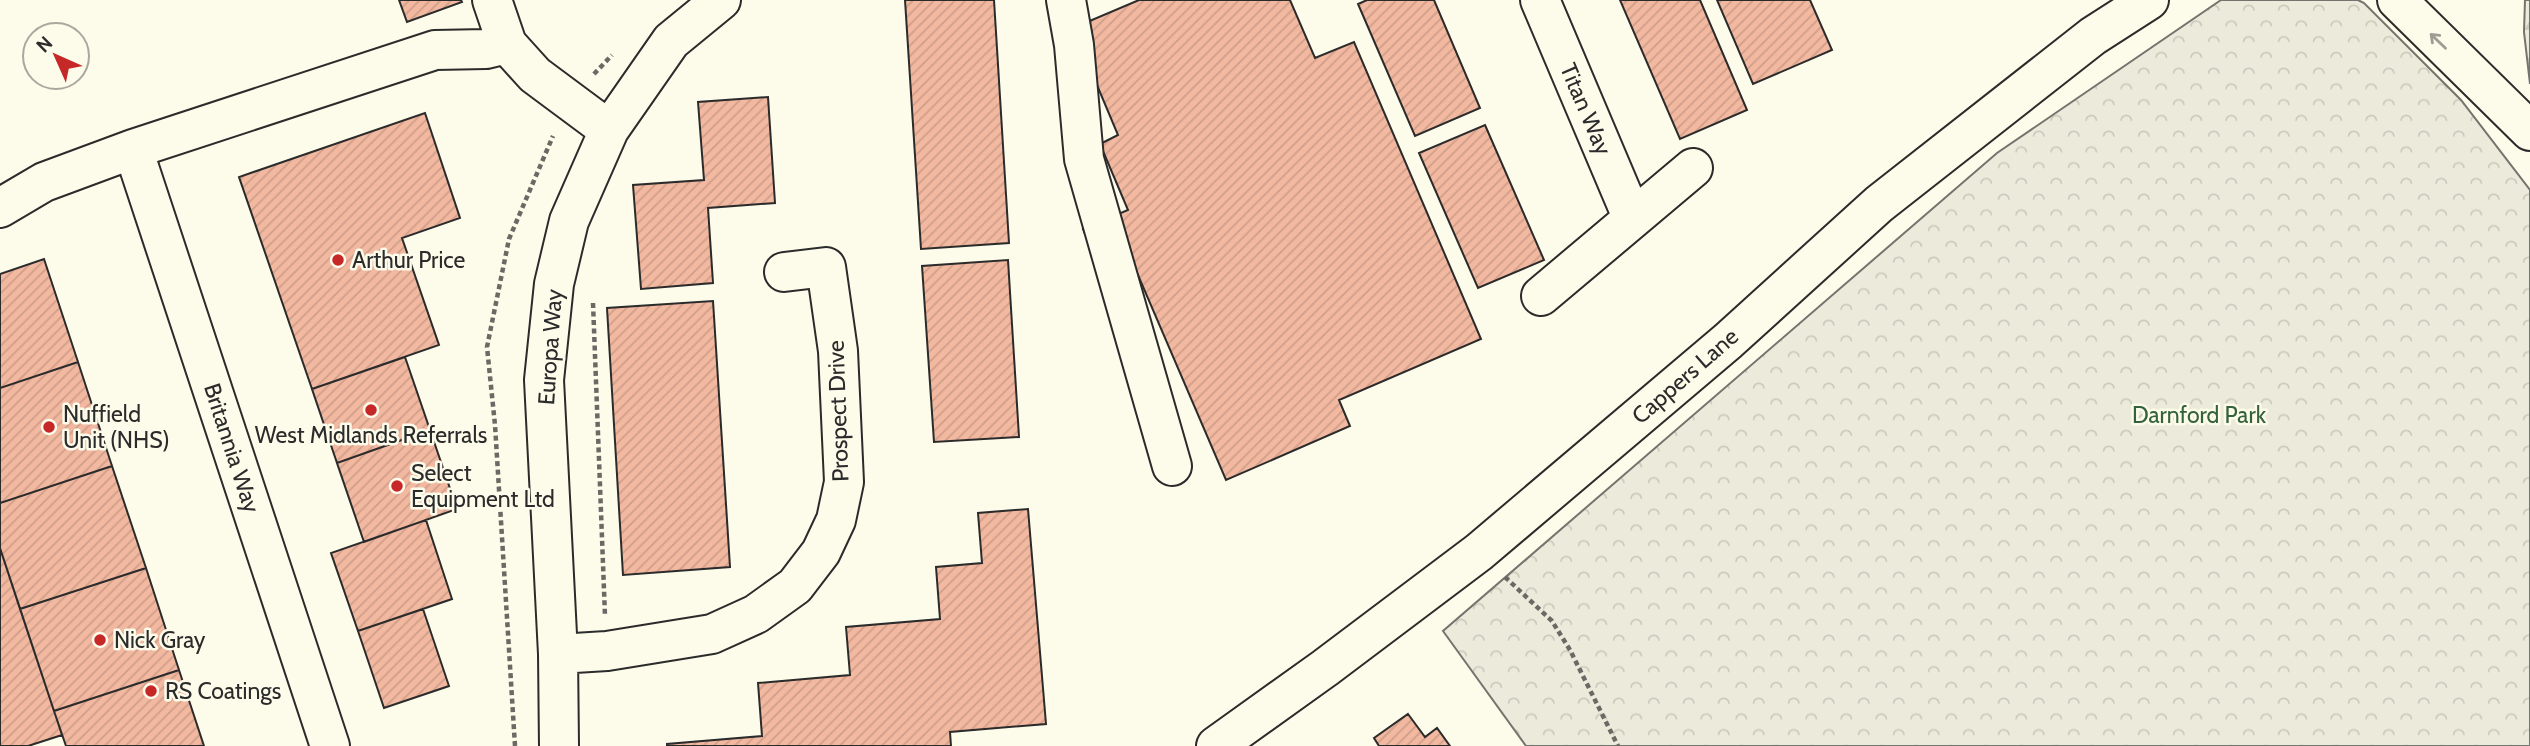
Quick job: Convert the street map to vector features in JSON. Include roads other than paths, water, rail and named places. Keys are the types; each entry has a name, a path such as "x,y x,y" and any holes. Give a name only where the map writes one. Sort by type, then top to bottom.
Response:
{"main road":[{"path":"492,0 507,44 535,75 609,130"},
{"name":"Europa Way","path":"559,746 558,654 544,380 554,284 569,221 609,130 671,41 721,0"},
{"path":"1066,0 1074,45 1084,159 1172,466"},
{"name":"Titan Way","path":"1540,0 1632,217"},
{"name":"Cappers Lane","path":"1216,746 1479,552 1728,341 1879,204 2093,36 2149,0"},
{"path":"2397,0 2530,131"},
{"path":"0,208 44,182 133,149 435,50 486,50 507,44"},
{"name":"Britannia Way","path":"133,149 330,746"},
{"path":"1541,296 1693,168"},
{"name":"Prospect Drive","path":"558,654 607,651 712,634 756,614 796,586 821,552 836,520 844,482 838,351 826,267 784,272"}],"place":[{"name":"Arthur Price","path":"338,260"},
{"name":"West Midlands Referrals","path":"371,410"},
{"name":"Nuffield Unit (NHS)","path":"49,427"},
{"name":"Select Equipment Ltd","path":"397,486"},
{"name":"Nick Gray","path":"100,640"},
{"name":"RS Coatings","path":"151,691"}],"park label":[{"name":"Darnford Park","path":"2199,415"}]}
